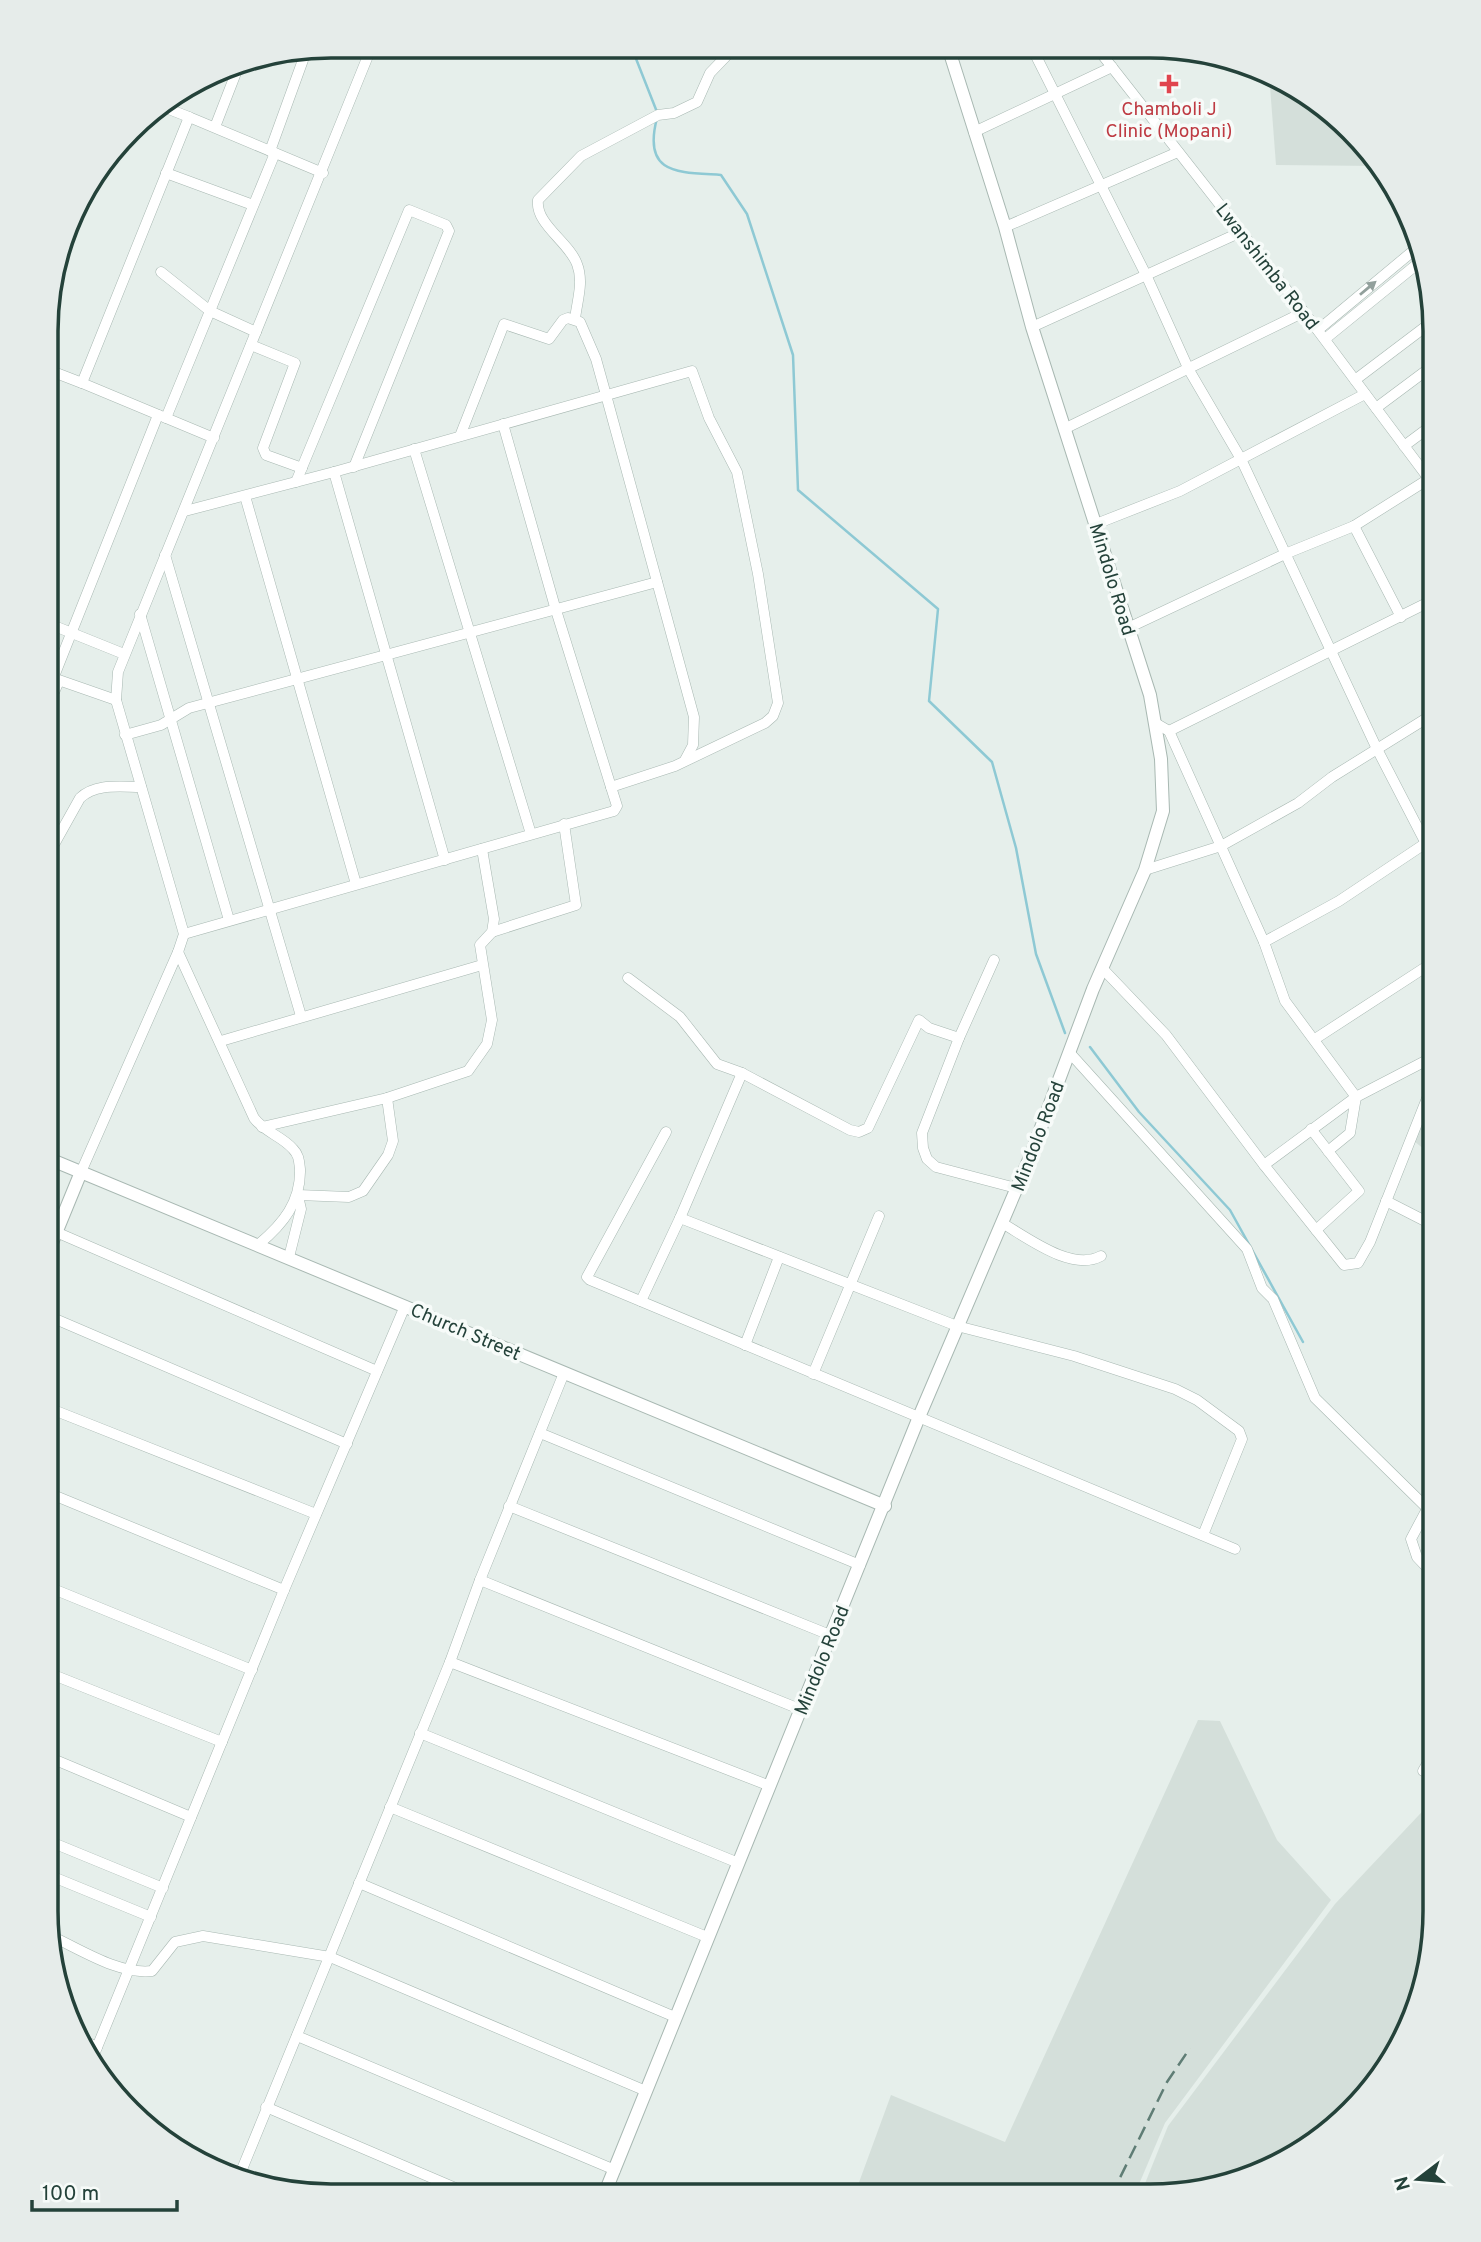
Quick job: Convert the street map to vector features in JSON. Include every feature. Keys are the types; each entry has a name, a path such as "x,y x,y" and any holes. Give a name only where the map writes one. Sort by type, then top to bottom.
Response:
{"street":[{"path":"58,1227 184,934 116,700 118,672 323,173 367,58"},
{"path":"575,319 581,279 578,265 569,248 540,215 538,200 581,156 658,115 674,113 697,102 710,73 724,58"},
{"name":"Mindolo Road","path":"609,2184 736,1862 802,1710 919,1417 1002,1223 1102,968 1145,870 1163,811 1157,724 1032,327 951,58"},
{"path":"1037,58 1147,277 1189,370 1241,459 1377,749 1423,840"},
{"name":"Lwanshimba Road","path":"1105,58 1423,468"},
{"path":"58,666 253,205 303,60"},
{"path":"974,132 1112,67"},
{"path":"215,128 235,75"},
{"path":"171,110 323,173"},
{"path":"82,383 189,117"},
{"path":"1004,227 1178,152"},
{"path":"166,173 253,205"},
{"path":"296,482 409,210 446,225 449,231 354,467"},
{"path":"1032,327 1241,232"},
{"path":"1318,330 1412,252"},
{"path":"1325,339 1415,266"},
{"path":"161,272 210,311 256,332"},
{"path":"1064,429 1304,312"},
{"path":"575,319 584,329 606,395 694,716 693,745 685,760"},
{"path":"460,436 504,324 549,339 563,320 575,319"},
{"path":"1355,380 1423,329"},
{"path":"251,345 295,363 264,452 302,468"},
{"path":"185,511 694,373 709,418 734,463 751,533 778,703 773,716 765,723 675,766 611,786"},
{"path":"1376,408 1423,373"},
{"path":"58,376 82,383 214,438"},
{"path":"1096,524 1158,501 1365,394"},
{"path":"184,934 617,809 503,424"},
{"path":"1404,446 1423,432"},
{"path":"414,449 467,631 531,834"},
{"path":"334,472 444,860"},
{"path":"1128,628 1284,554 1354,526 1423,486"},
{"path":"245,496 356,884"},
{"path":"1354,526 1401,617"},
{"path":"165,554 301,1016"},
{"path":"125,735 161,726 172,716 189,708 555,607 657,582"},
{"path":"1169,731 1423,605"},
{"path":"141,614 229,920"},
{"path":"58,628 124,654"},
{"path":"58,681 116,700"},
{"path":"1145,870 1221,846 1298,803 1332,777 1423,720"},
{"path":"1157,724 1169,731 1264,942 1285,1001 1356,1097 1350,1133 1328,1151"},
{"path":"58,837 80,798 88,791 141,787"},
{"path":"262,1127 387,1098 468,1071 479,1060 487,1044 492,1020 480,945 492,932 576,905 564,824"},
{"path":"1264,942 1339,901 1423,845"},
{"path":"482,849 493,898 492,932"},
{"path":"178,952 254,1118 262,1127 296,1151 299,1159 299,1217 289,1257"},
{"path":"994,960 959,1038 922,1133 923,1148 927,1159 936,1167 1016,1188"},
{"path":"221,1041 482,965"},
{"path":"1102,968 1166,1035 1344,1265 1352,1266 1358,1263 1370,1242 1423,1108"},
{"path":"1315,1039 1423,969"},
{"path":"628,978 680,1017 716,1064 742,1073 850,1130 859,1132 868,1128 919,1020 929,1028 959,1038"},
{"path":"1069,1052 1247,1249 1262,1288 1273,1299 1315,1398 1423,1504"},
{"path":"1264,1164 1356,1097 1423,1062"},
{"path":"641,1301 742,1073"},
{"path":"298,1195 349,1197 363,1192 388,1155 393,1141 387,1098"},
{"path":"1311,1129 1359,1191 1316,1230"},
{"path":"666,1132 587,1277 1235,1549"},
{"name":"Church Street","path":"58,1163 885,1506"},
{"path":"259,1244 281,1224 298,1195"},
{"path":"1386,1201 1423,1220"},
{"path":"813,1374 879,1216"},
{"path":"680,1218 957,1326 1074,1356 1175,1389 1196,1400 1239,1432 1242,1438 1203,1535"},
{"path":"1002,1223 1058,1253 1083,1262 1101,1256"},
{"path":"58,1233 377,1371"},
{"path":"745,1345 779,1257"},
{"path":"96,2050 284,1590 405,1306"},
{"path":"58,1320 346,1444"},
{"path":"242,2169 450,1662 509,1506 564,1373"},
{"path":"58,1412 316,1514"},
{"path":"540,1433 860,1565"},
{"path":"58,1497 284,1590"},
{"path":"509,1506 830,1635"},
{"path":"1423,1512 1413,1530 1412,1548 1423,1561"},
{"path":"480,1580 802,1710"},
{"path":"58,1591 251,1670"},
{"path":"450,1662 770,1786"},
{"path":"58,1677 222,1742"},
{"path":"420,1733 736,1862"},
{"path":"58,1761 191,1817"},
{"path":"390,1807 707,1937"},
{"path":"58,1845 163,1888"},
{"path":"58,1879 151,1917"},
{"path":"359,1883 676,2017"},
{"path":"59,1939 129,1969 152,1971 174,1942 203,1936 330,1957 646,2091"},
{"path":"297,2036 615,2170"},
{"path":"92,2045 97,2047"},
{"path":"266,2107 446,2184"}],"shaded area":[{"path":"1270,86 1316,114 1343,138 1368,166 1276,165"},
{"path":"1423,1111 1423,1148 1409,1137"},
{"path":"1198,1720 1220,1721 1277,1840 1331,1900 1165,2123 1139,2184 858,2184 891,2095 1005,2142"},
{"path":"1423,1811 1423,1929 1418,1964 1409,1999 1395,2032 1367,2077 1343,2104 1316,2128 1271,2156 1238,2170 1203,2179 1145,2184 1168,2126 1335,1904"}],"waterway":[{"path":"636,58 657,112"},
{"path":"657,118 654,137 659,160 678,171 721,175 747,214 793,355 798,490 938,609 929,701 992,762 1016,848 1036,954 1065,1033"},
{"path":"1090,1047 1139,1112 1230,1210 1303,1342"}],"railway":[{"path":"1117,2184 1167,2082 1190,2048"}],"place":[{"name":"Chamboli J Clinic (Mopani)","path":"1169,84"}]}
